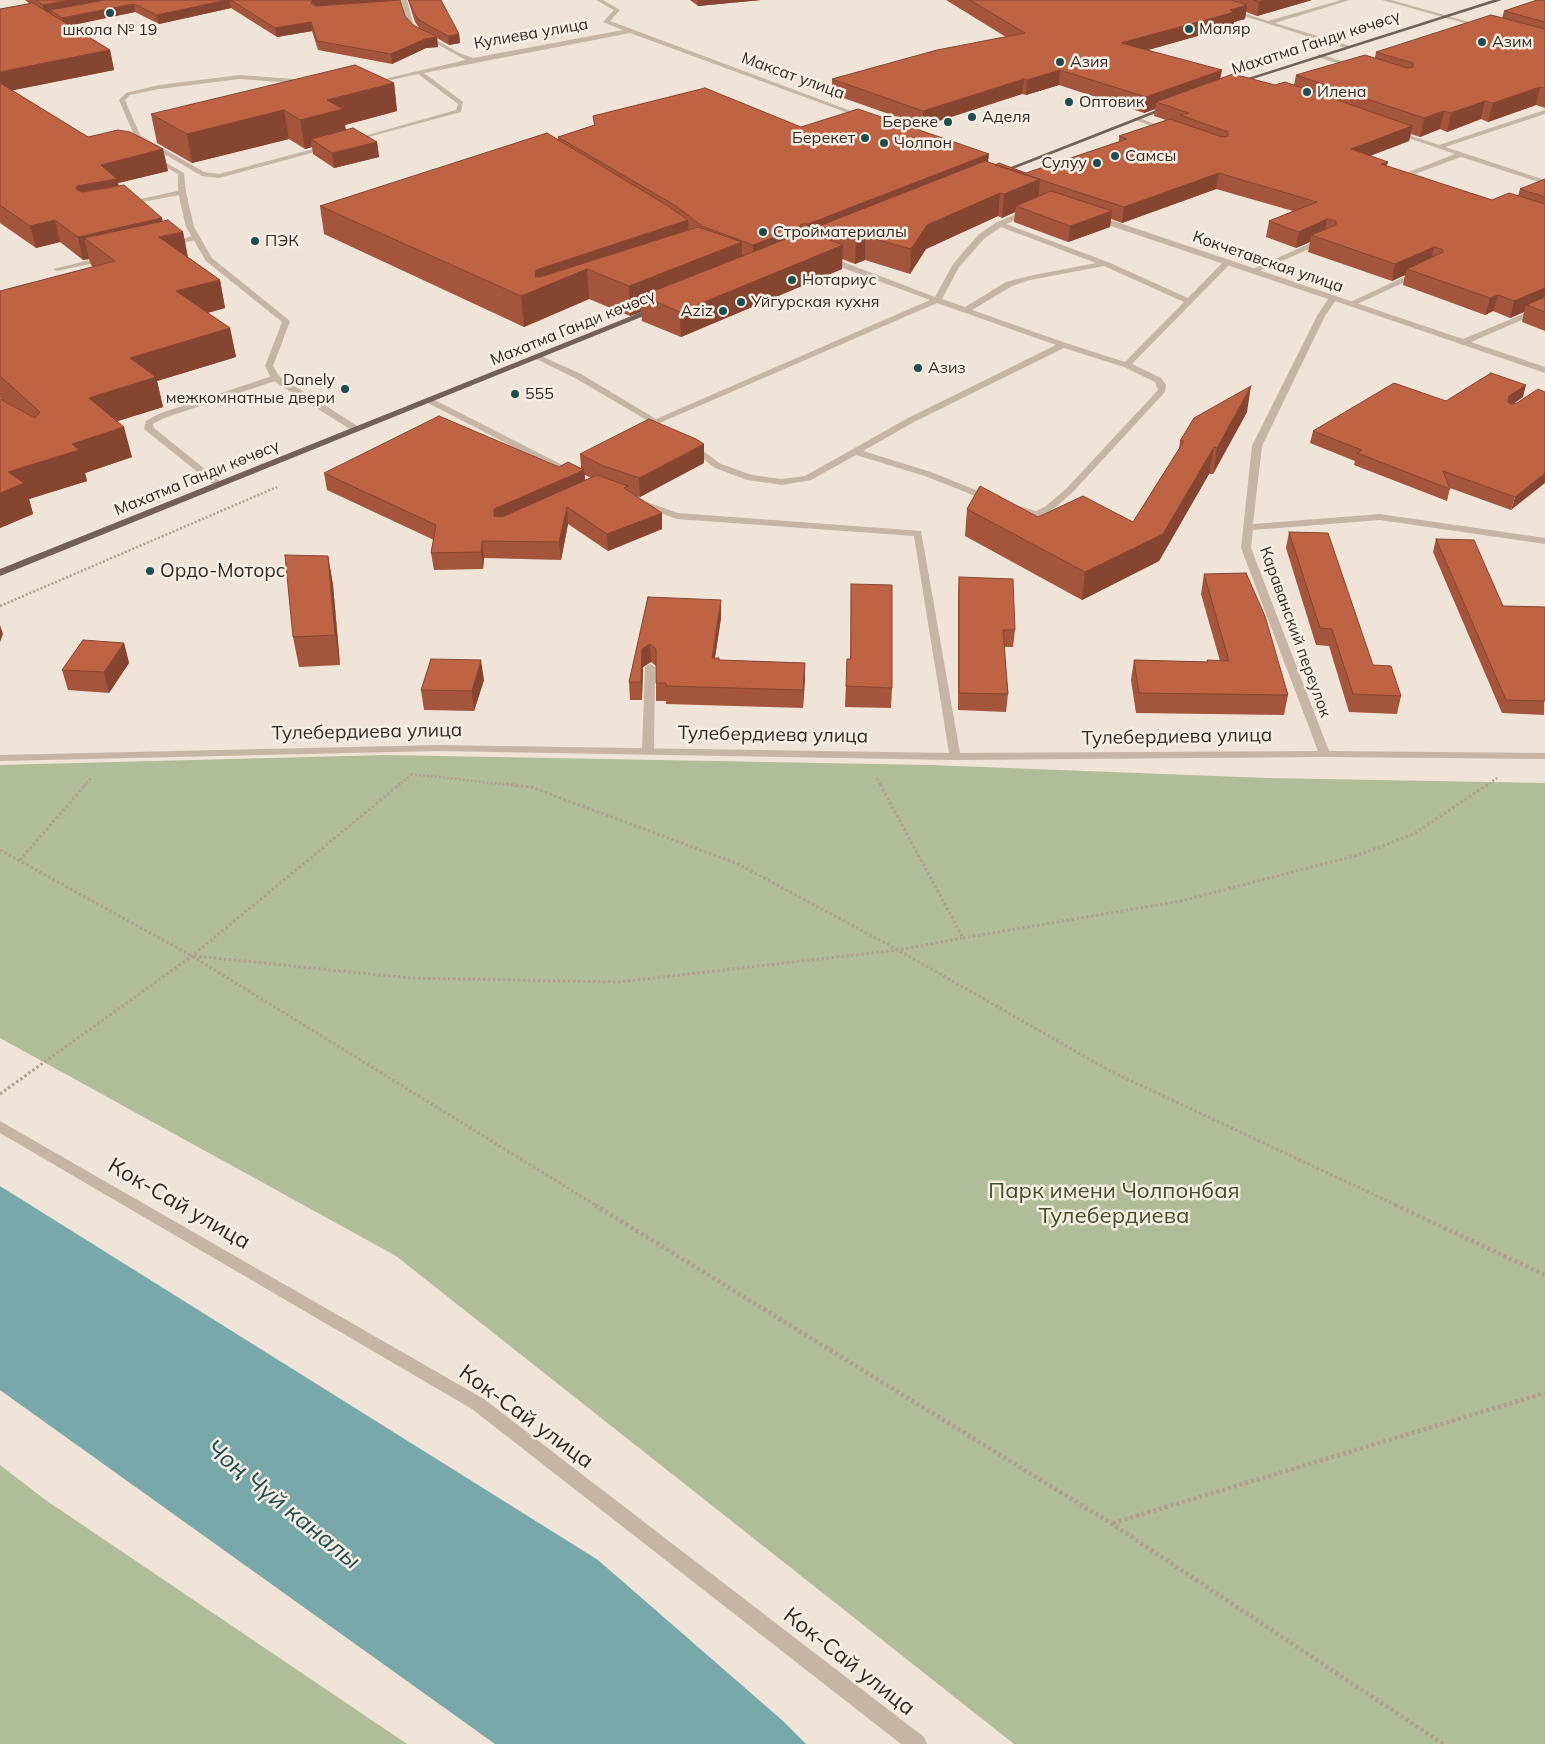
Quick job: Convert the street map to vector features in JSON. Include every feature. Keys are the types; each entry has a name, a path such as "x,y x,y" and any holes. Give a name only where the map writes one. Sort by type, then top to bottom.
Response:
{"main road":[{"name":"Махатма Ганди көчөсү","path":"1220,88 1499,0"},
{"path":"990,176 1183,102"},
{"name":"Махатма Ганди көчөсү","path":"0,573 663,307"}],"street":[{"name":"Максат улица","path":"599,0 618,10 606,22 869,119"},
{"path":"1270,22 1347,0"},
{"path":"1385,0 1494,30"},
{"name":"Кулиева улица","path":"405,2 410,24 417,31 457,54 472,60 631,31"},
{"path":"395,6 405,2"},
{"path":"1228,10 1348,47"},
{"path":"1319,56 1359,68"},
{"path":"359,86 472,60"},
{"path":"345,143 459,111 461,104 419,72"},
{"path":"319,83 240,77 159,87 128,94 122,100 137,136 202,174 219,176 240,172 336,145"},
{"path":"1246,79 1255,82"},
{"path":"1438,147 1545,112"},
{"path":"1137,119 1179,134"},
{"path":"1383,128 1459,155 1545,182"},
{"path":"137,136 147,133"},
{"path":"146,154 181,173 182,192 190,227 209,259 286,321 269,366 275,378 356,430"},
{"path":"1426,180 1408,174 1459,155"},
{"path":"998,166 1007,170"},
{"path":"116,205 182,192"},
{"path":"655,422 937,300 956,266 982,236 1000,224 1040,206"},
{"name":"Кокчетавская улица","path":"1086,215 1545,370"},
{"path":"1000,224 1105,264 1189,301"},
{"path":"159,246 196,237"},
{"path":"1252,271 1328,239"},
{"path":"57,269 113,256"},
{"path":"820,256 1063,346 1127,364 1162,384 1162,390 1069,491 1044,512 1032,513 928,474 856,452"},
{"path":"1127,364 1227,263"},
{"path":"966,310 1009,284 1029,278 1105,264"},
{"path":"1350,304 1426,270"},
{"name":"Караванский переулок","path":"1324,754 1246,548 1257,446 1321,316 1333,298"},
{"path":"1464,342 1545,307"},
{"path":"687,444 718,466 750,478 782,482 808,478 911,420 1063,346"},
{"path":"536,357 578,376 663,427"},
{"path":"218,484 148,429 149,422 161,416 275,378"},
{"path":"429,400 581,478"},
{"path":"633,500 677,516 918,533 955,757"},
{"path":"1249,527 1380,517 1545,541"},
{"path":"648,752 650,667"},
{"name":"Тулебердиева улица","path":"0,758 439,748 955,757 1324,754 1545,756"},
{"name":"Кок-Сай улица","path":"0,1126 478,1404 917,1744"}],"path":[{"path":"0,606 280,486"},
{"path":"0,1094 192,956 412,774 439,748"},
{"path":"20,860 111,755"},
{"path":"864,756 963,938"},
{"path":"192,956 410,978 619,982 686,976 898,950 1181,901 1358,855 1414,834 1529,756"},
{"path":"412,774 531,787 738,864 898,950 1110,1071 1545,1275"},
{"path":"0,850 192,956 1112,1524 1443,1744"},
{"path":"1112,1524 1545,1393"}],"green space":[{"name":"Парк имени Чолпонбая Тулебердиева","path":"385,755 931,765 1267,778 1545,783 1545,1744 1014,1744 396,1256 0,1038 0,765"},
{"path":"0,1465 47,1501 407,1744 0,1744"}],"water":[{"name":"Чоң Чүй каналы","path":"0,1186 598,1560 783,1721 806,1744 495,1744 0,1390"}],"building":[{"path":"36,0 70,0 43,5"},
{"path":"104,0 227,0 157,15 134,4 62,18 50,10"},
{"path":"231,0 313,0 311,3 316,6 400,0 405,16 413,25 437,37 425,39 391,54 317,41 311,22 275,28"},
{"path":"409,0 441,0 459,34 448,36 419,20"},
{"path":"970,0 1231,0 1247,5 1230,10 1235,12 1121,43 1222,70 1146,97 1060,70 1027,80 1024,79 923,111 832,79 937,50 1025,33"},
{"path":"1537,0 1545,0 1545,22 1504,11"},
{"path":"33,3 110,50 0,72 0,9"},
{"path":"1491,15 1545,29 1545,88 1540,87 1493,103 1485,101 1451,113 1444,111 1424,118 1296,75 1365,55 1407,68 1413,67 1413,63 1376,52"},
{"path":"355,65 394,83 327,100 343,109 300,120 284,110 187,134 151,114"},
{"path":"1233,74 1275,85 1285,82 1412,126 1351,149 1388,162 1381,164 1492,200 1509,193 1545,204 1545,288 1514,301 1498,295 1490,298 1407,269 1443,252 1442,249 1434,247 1395,264 1311,235 1336,225 1336,221 1327,219 1299,232 1269,221 1317,202 1219,173 1124,207 995,165 999,163 1026,173 1127,139 1119,136 1170,119 1222,137 1228,136 1228,132 1180,115 1189,113 1156,102"},
{"path":"0,83 88,137 118,130 130,132 163,149 101,165 117,179 77,186 76,189 82,192 124,185 162,218 78,237 55,220 30,226 0,205"},
{"path":"705,88 801,127 858,109 989,154 808,224 801,224 799,228 753,245 702,226 676,206 558,137 595,125 593,116"},
{"path":"353,128 377,142 332,153 311,139"},
{"path":"547,133 688,220 536,270 535,277 698,227 742,242 629,286 587,269 521,296 320,206"},
{"path":"985,161 1040,179 1004,194 1000,193 927,225 911,249 865,236 856,240 819,226"},
{"path":"1545,179 1545,197 1520,189"},
{"path":"1051,191 1112,211 1070,226 1016,206"},
{"path":"168,220 183,232 159,237 220,280 176,291 230,328 130,358 156,377 89,398 124,427 72,444 79,450 8,472 24,483 0,493 0,399 35,418 40,412 0,376 0,291 115,261 84,238"},
{"path":"806,231 843,245 680,312 641,296"},
{"path":"1545,297 1545,312 1526,305"},
{"path":"1491,373 1526,385 1509,396 1508,402 1510,404 1517,403 1538,389 1545,392 1545,473 1515,497 1443,471 1450,489 1357,453 1362,450 1313,431 1394,383 1446,401"},
{"path":"1251,386 1217,448 1214,447 1163,534 1085,572 967,509 980,486 1038,517 1083,496 1133,522 1184,441 1180,441 1194,418"},
{"path":"439,416 559,467 568,462 584,470 494,509 494,516 502,517 597,475 628,486 624,488 662,513 607,534 567,507 559,542 482,541 481,552 431,553 436,525 324,473"},
{"path":"649,419 704,444 639,478 601,465 580,454"},
{"path":"1289,532 1328,533 1373,665 1391,666 1401,696 1353,694 1332,629 1320,628"},
{"path":"1436,539 1474,540 1503,606 1545,607 1545,701 1506,700"},
{"path":"285,555 328,556 335,635 293,637"},
{"path":"1246,573 1265,616 1288,695 1139,693 1134,660 1229,661 1204,574"},
{"path":"959,577 1013,579 1015,630 1003,630 1008,694 959,693"},
{"path":"851,584 892,585 892,688 846,686 847,659 851,659"},
{"path":"648,597 721,600 712,658 719,658 719,660 805,663 803,690 666,686 666,683 656,683 656,649 650,644 642,649 641,682 629,682"},
{"path":"83,640 124,643 104,672 62,670"},
{"path":"431,659 481,660 472,691 421,690"}],"place":[{"name":"школа № 19","path":"110,13"},
{"name":"Маляр","path":"1189,29"},
{"name":"Азим","path":"1482,42"},
{"name":"Азия","path":"1060,62"},
{"name":"Илена","path":"1307,92"},
{"name":"Оптовик","path":"1069,102"},
{"name":"Аделя","path":"972,117"},
{"name":"Береке","path":"948,122"},
{"name":"Берекет","path":"865,138"},
{"name":"Чолпон","path":"884,143"},
{"name":"Самсы","path":"1115,156"},
{"name":"Сулуу","path":"1097,163"},
{"name":"Стройматериалы","path":"763,232"},
{"name":"ПЭК","path":"255,241"},
{"name":"Нотариус","path":"792,280"},
{"name":"Уйгурская кухня","path":"741,302"},
{"name":"Aziz","path":"723,311"},
{"name":"Азиз","path":"918,368"},
{"name":"Danely межкомнатные двери","path":"345,389"},
{"name":"555","path":"515,394"},
{"name":"Ордо-Моторс","path":"150,571"}]}
